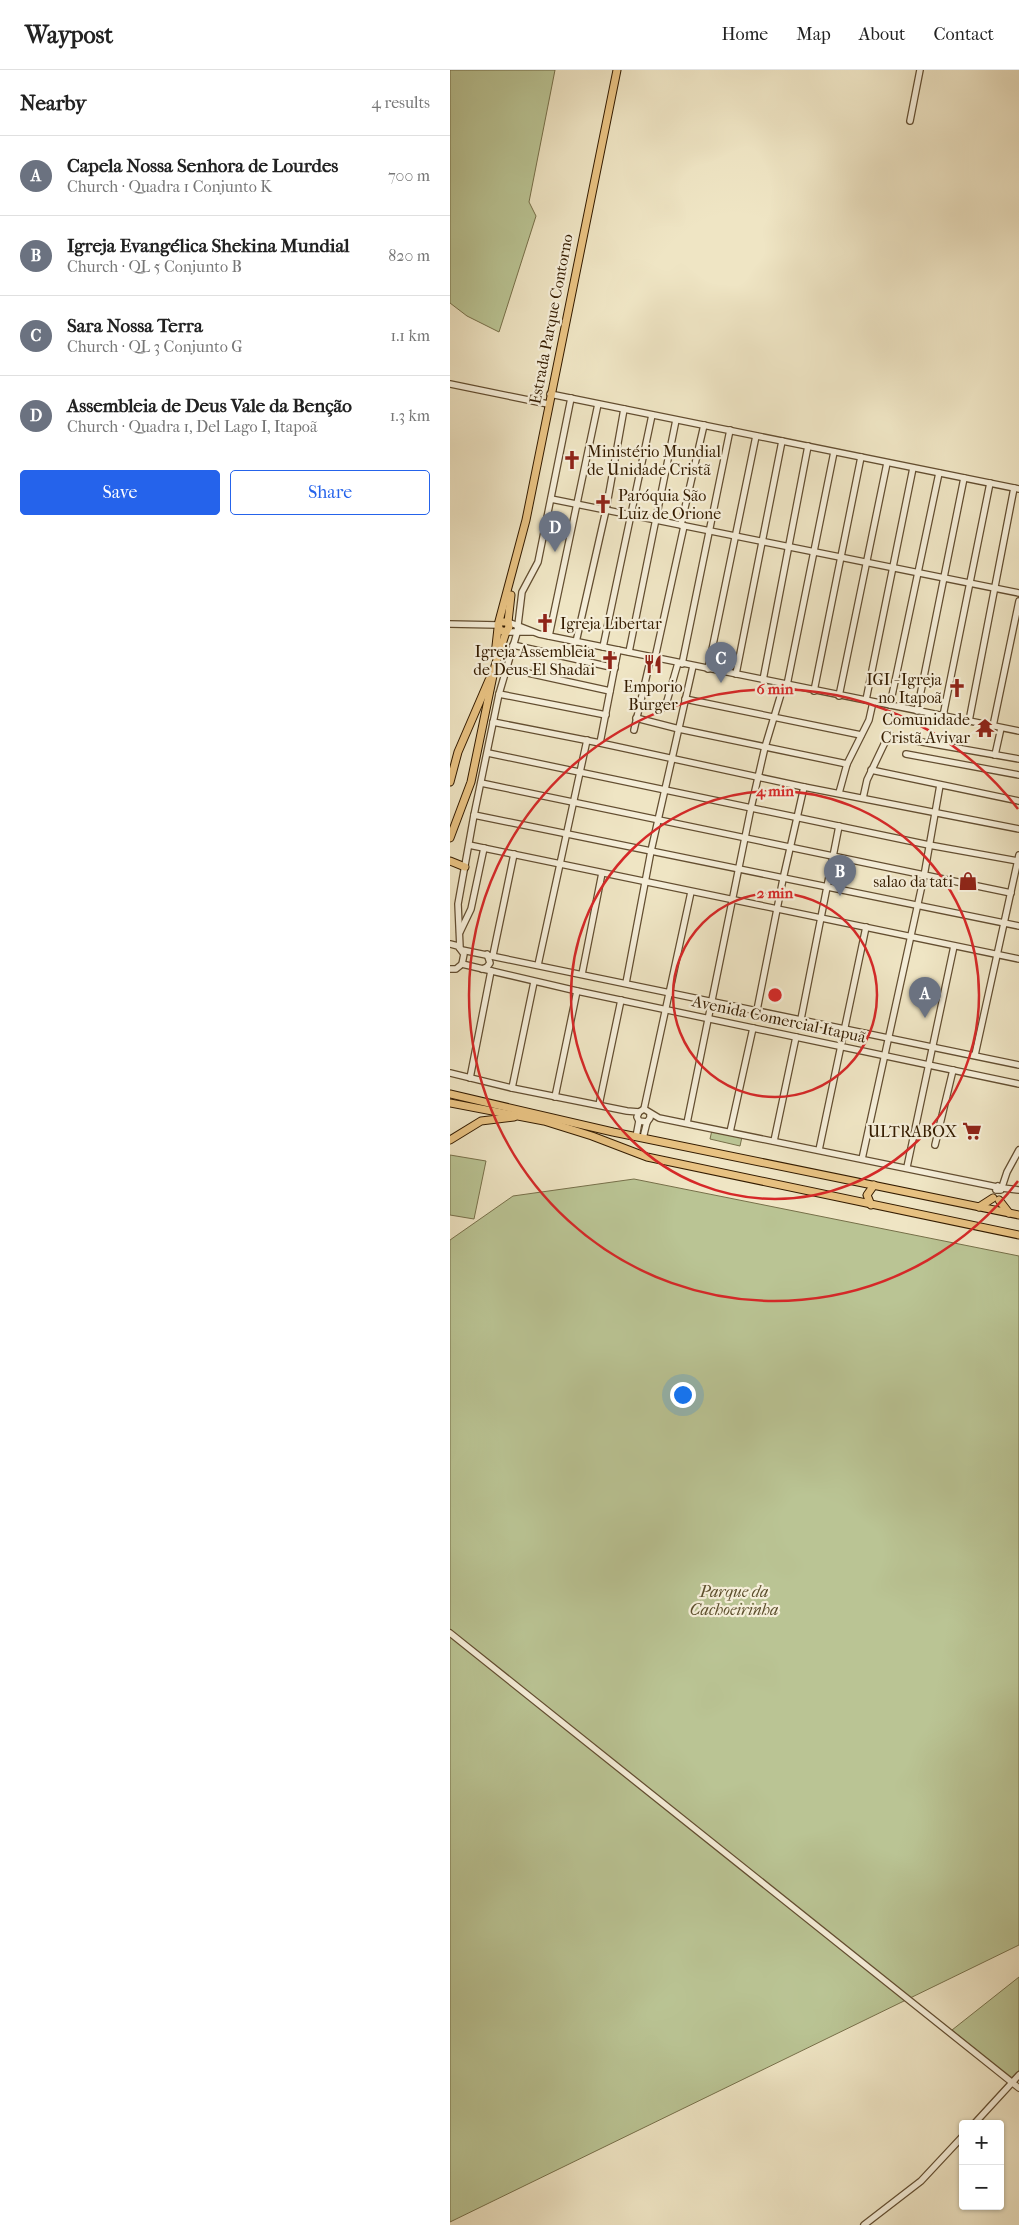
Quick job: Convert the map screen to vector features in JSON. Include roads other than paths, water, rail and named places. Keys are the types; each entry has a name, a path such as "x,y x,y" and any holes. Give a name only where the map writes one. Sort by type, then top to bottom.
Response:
{"main road":[{"name":"Estrada Parque Contorno","path":"494,670 498,625 526,520 617,70"},
{"name":"Estrada Parque Contorno","path":"450,838 471,782 494,670 509,627 513,574"},
{"path":"498,625 508,622"},
{"path":"498,625 506,632"},
{"path":"450,782 458,752 467,729 494,670"},
{"path":"450,861 465,867"},
{"path":"450,1090 470,1099"},
{"path":"450,1094 640,1138 1019,1215"},
{"path":"450,1103 523,1116 572,1129 648,1157 1019,1235"},
{"path":"450,1140 481,1121 523,1116"},
{"path":"871,1205 867,1195 874,1186"},
{"path":"979,1207 996,1199 1009,1213"}],"street":[{"path":"910,121 920,70"},
{"path":"450,384 548,404"},
{"path":"550,394 1017,489 995,588 969,722"},
{"path":"450,977 453,969 462,964 464,960 461,949 458,904 474,815 505,668 517,633 522,592 538,562 571,398"},
{"path":"549,636 598,404"},
{"path":"576,642 606,510 624,409"},
{"path":"603,647 652,415"},
{"path":"628,652 657,520 676,420"},
{"path":"634,730 653,657 704,425"},
{"path":"665,708 680,663 710,531 730,430"},
{"path":"708,669 756,436"},
{"path":"736,674 782,441"},
{"path":"763,680 808,446"},
{"path":"687,1123 751,808 773,717 786,685 834,452"},
{"path":"814,691 861,457"},
{"path":"839,696 888,462"},
{"path":"866,700 913,468"},
{"path":"890,706 939,473"},
{"path":"917,711 964,478"},
{"path":"943,716 990,483"},
{"path":"551,499 1019,593"},
{"path":"993,726 1019,601"},
{"path":"508,622 534,632 576,642 1019,731"},
{"path":"450,624 498,625"},
{"path":"506,632 534,632"},
{"path":"513,645 615,668"},
{"path":"600,743 618,650"},
{"path":"626,983 651,851 693,666"},
{"path":"505,668 610,691"},
{"path":"499,694 606,715"},
{"path":"685,698 861,736"},
{"path":"839,793 847,764 871,715 873,702"},
{"path":"636,718 679,729 847,764"},
{"path":"493,722 587,740 759,778 1019,829"},
{"path":"995,755 1001,728"},
{"path":"863,798 871,770 886,738 890,736 1019,759"},
{"path":"538,965 587,740"},
{"path":"488,753 929,845 1018,858 975,1056"},
{"path":"906,754 1019,775"},
{"path":"871,770 1019,801"},
{"path":"481,783 1011,893"},
{"path":"862,1159 924,876 940,785"},
{"path":"757,1010 782,879 804,787"},
{"path":"474,815 566,832 782,879 1019,926"},
{"path":"801,1019 839,826"},
{"path":"469,845 1019,959"},
{"path":"461,949 452,944 460,933 471,909 484,848"},
{"path":"482,969 490,962 490,955 514,854"},
{"path":"582,974 602,873"},
{"path":"640,1138 640,1115 691,892"},
{"path":"819,1150 866,927"},
{"path":"907,1167 954,946"},
{"name":"Avenida Comercial Itapuã","path":"461,949 1019,1064"},
{"name":"Avenida Comercial Itapuã","path":"462,964 577,992 1019,1084"},
{"path":"470,1078 491,971"},
{"path":"512,1088 534,982"},
{"path":"556,1097 577,992"},
{"path":"599,1105 621,1000"},
{"path":"730,1132 753,1028"},
{"path":"774,1141 796,1037"},
{"path":"935,1145 953,1070"},
{"path":"450,1073 512,1088 627,1111 649,1118 687,1123 907,1167 979,1182 999,1189 1019,1190"},
{"path":"640,1115 649,1118"},
{"path":"640,1138 649,1118"},
{"path":"994,1210 999,1189 1019,1150"},
{"path":"450,1633 1019,2088"},
{"path":"978,2120 1019,2075"},
{"path":"864,2225 872,2222 921,2181 959,2140"}],"place":[{"name":"Ministério Mundial de Unidade Cristã","path":"572,460"},
{"name":"Paróquia São Luiz de Orione","path":"603,504"},
{"name":"Assembleia de Deus Vale da Benção","path":"555,552"},
{"name":"Igreja Libertar","path":"545,623"},
{"name":"Igreja Assembleia de Deus El Shadai","path":"610,660"},
{"name":"Emporio Burger","path":"653,664"},
{"name":"Sara Nossa Terra","path":"721,683"},
{"name":"IGI - Igreja no Itapoã","path":"957,688"},
{"name":"Comunidade Cristã Avivar","path":"985,728"},
{"name":"salao da tati","path":"968,881"},
{"name":"Igreja Evangélica Shekina Mundial","path":"840,896"},
{"name":"Capela Nossa Senhora de Lourdes","path":"925,1018"},
{"name":"ULTRABOX","path":"972,1131"}],"park label":[{"name":"Parque da Cachoeirinha","path":"734,1600"}]}
